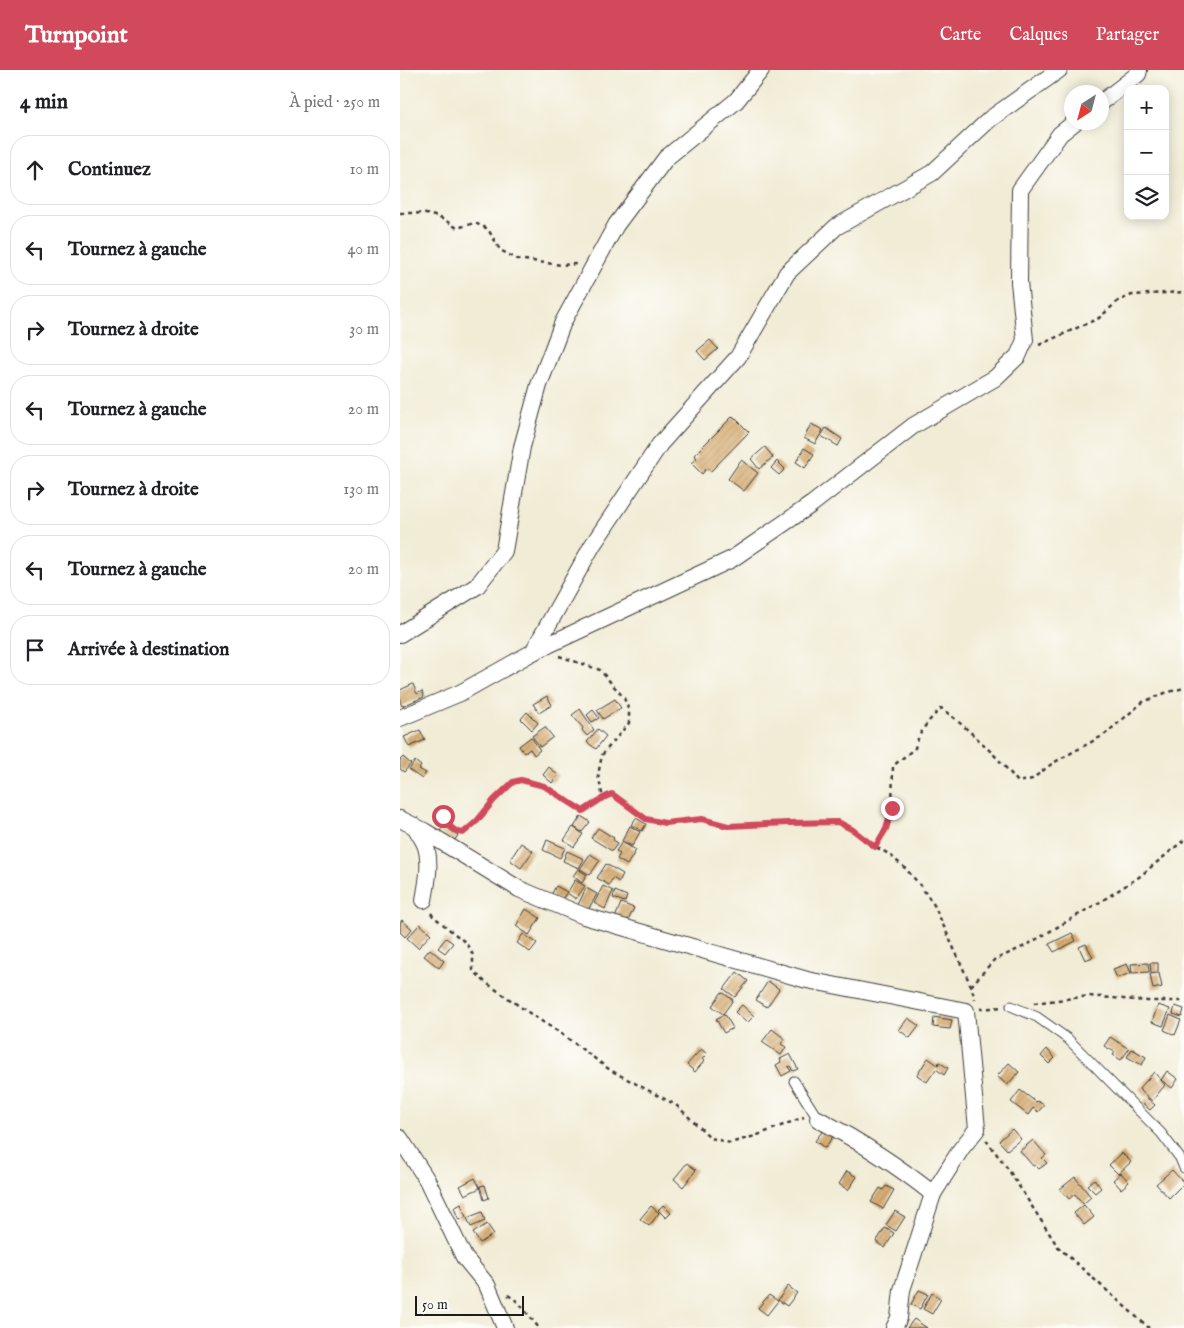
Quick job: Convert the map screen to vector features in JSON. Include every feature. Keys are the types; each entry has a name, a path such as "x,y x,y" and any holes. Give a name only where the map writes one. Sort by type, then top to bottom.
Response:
{"street":[{"path":"400,634 477,586 504,551 522,447 540,385 563,322 616,225 666,158 736,101 761,70"},
{"path":"533,652 592,546 660,444 738,357 788,273 836,227 932,174 990,119 1059,70"},
{"path":"1109,97 1138,74 1139,70"},
{"path":"400,718 460,693 533,652 732,559 812,504 913,426 995,378 1018,356 1025,340 1019,282 1020,190 1060,134 1065,130"},
{"path":"413,825 426,846 428,872 424,900"},
{"path":"413,825 519,889 584,916 807,980 966,1011 977,1129 932,1194 902,1290 899,1318 894,1328"},
{"path":"818,1118 859,1141 910,1176 932,1194"},
{"path":"400,1138 427,1180 464,1257 487,1285 505,1328"}],"lane":[{"path":"1011,1006 1037,1017 1068,1039 1161,1133 1180,1158 1184,1168"},
{"path":"794,1081 818,1118"}],"path":[{"path":"400,213 423,213 442,217 457,228 475,223 488,229 500,250 517,259 561,265 596,261"},
{"path":"1018,356 1047,340 1099,318 1118,301 1132,296 1184,292"},
{"path":"533,652 552,654 600,670 624,698 629,711 629,723 602,756 598,775 603,798"},
{"path":"875,847 886,829 892,808 893,766 915,748 919,736 927,723 941,708 999,759 1018,782 1032,779 1053,763 1104,735 1143,702 1184,688"},
{"path":"413,825 443,816 458,833 463,833 477,821 494,800 513,782 521,780 544,786 583,811 612,794 646,819 665,823 702,819 728,826 838,822 853,830 875,847 889,854 906,869 934,905 971,986 979,1010 1089,996 1148,1001 1184,1001"},
{"path":"971,986 994,960 1025,946 1100,902 1139,877 1184,840"},
{"path":"424,900 432,916 466,943 473,955 473,970 485,982 562,1034 610,1070 676,1105 711,1138 730,1143 755,1136 802,1117 818,1118"},
{"path":"977,1129 1008,1169 1058,1247 1149,1328"},
{"path":"487,1285 500,1289 518,1302 539,1328"}],"building":[{"path":"710,340 718,349 705,360 697,351"},
{"path":"733,416 749,432 711,471 707,468 702,474 691,463 697,458 694,455"},
{"path":"811,424 823,430 815,444 804,438"},
{"path":"826,428 842,439 838,446 821,436"},
{"path":"765,447 773,457 759,469 751,459"},
{"path":"804,448 814,454 805,468 796,462"},
{"path":"741,460 758,473 744,491 728,479"},
{"path":"777,461 785,469 779,475 771,468"},
{"path":"413,684 417,694 422,691 424,697 402,706 400,690"},
{"path":"547,696 552,705 539,713 533,704"},
{"path":"615,699 621,708 603,719 597,710"},
{"path":"580,709 594,730 587,736 572,715"},
{"path":"593,710 599,718 592,722 587,715"},
{"path":"527,712 538,723 532,730 521,719"},
{"path":"545,727 553,737 540,747 532,736"},
{"path":"598,729 606,736 596,749 587,742"},
{"path":"420,730 425,740 409,747 404,737"},
{"path":"531,737 540,750 534,755 530,749 524,753 519,746"},
{"path":"403,757 411,764 404,772 400,769 400,760"},
{"path":"415,761 421,766 419,769 426,773 422,779 409,770"},
{"path":"549,767 558,775 552,783 543,775"},
{"path":"581,816 590,822 582,832 574,827"},
{"path":"636,818 646,824 642,831 631,825"},
{"path":"444,825 458,835 453,843 439,833"},
{"path":"630,826 640,832 632,846 622,841"},
{"path":"573,827 583,834 574,847 564,840"},
{"path":"598,828 614,838 613,840 618,843 612,851 591,838"},
{"path":"547,840 565,848 560,858 543,850"},
{"path":"622,842 636,850 627,865 617,859 620,854 616,851"},
{"path":"521,843 533,851 521,868 510,860"},
{"path":"567,851 584,859 579,868 563,861"},
{"path":"590,854 600,860 590,875 580,869"},
{"path":"606,864 623,874 619,882 613,878 609,885 597,878"},
{"path":"578,869 587,875 582,883 573,876"},
{"path":"575,880 585,886 576,899 567,893"},
{"path":"556,886 567,892 561,901 551,895"},
{"path":"603,886 613,891 605,909 594,903"},
{"path":"586,888 597,894 588,910 578,905"},
{"path":"615,891 627,896 625,902 613,898"},
{"path":"621,903 634,908 627,923 615,918"},
{"path":"526,909 540,918 529,935 516,926"},
{"path":"402,920 412,929 405,937 400,932"},
{"path":"420,924 431,934 418,948 407,938"},
{"path":"1072,933 1076,941 1054,952 1049,944"},
{"path":"523,934 537,943 530,952 517,943"},
{"path":"446,938 453,943 445,953 438,948"},
{"path":"1086,944 1093,957 1085,960 1079,947"},
{"path":"430,949 444,961 439,968 424,956"},
{"path":"1148,963 1149,972 1132,973 1131,964"},
{"path":"1150,963 1158,963 1158,971 1151,972"},
{"path":"1127,964 1131,973 1117,978 1113,969"},
{"path":"737,972 748,981 735,997 724,989"},
{"path":"1159,973 1162,987 1153,989 1150,974"},
{"path":"768,981 779,989 767,1007 756,1000"},
{"path":"722,992 733,1000 723,1014 712,1006"},
{"path":"742,1005 754,1016 747,1023 735,1012"},
{"path":"1158,1005 1170,1009 1163,1026 1152,1022"},
{"path":"1175,1006 1184,1009 1182,1017 1173,1014"},
{"path":"725,1014 733,1028 724,1033 716,1019"},
{"path":"1170,1015 1181,1020 1175,1035 1164,1030"},
{"path":"934,1017 952,1020 950,1029 933,1027"},
{"path":"908,1018 919,1026 910,1038 899,1030"},
{"path":"772,1029 785,1039 781,1044 786,1047 781,1055 762,1042"},
{"path":"1110,1037 1129,1049 1121,1060 1113,1055 1115,1052 1104,1046"},
{"path":"701,1049 707,1054 695,1072 687,1065"},
{"path":"1047,1049 1055,1058 1049,1064 1041,1056"},
{"path":"1132,1049 1146,1057 1142,1065 1127,1057"},
{"path":"790,1054 798,1069 793,1071 790,1066 788,1067 791,1071 782,1076 776,1065 781,1062 780,1059"},
{"path":"928,1058 938,1065 939,1062 948,1068 944,1075 936,1069 927,1082 917,1075"},
{"path":"1009,1063 1019,1072 1007,1085 997,1076"},
{"path":"1167,1071 1178,1079 1172,1088 1161,1080"},
{"path":"1154,1072 1165,1085 1152,1101 1139,1089"},
{"path":"1020,1090 1036,1102 1044,1105 1038,1112 1033,1108 1028,1115 1011,1102"},
{"path":"1147,1098 1155,1105 1150,1110 1142,1103"},
{"path":"825,1128 834,1135 825,1148 815,1141"},
{"path":"1012,1129 1021,1139 1007,1150 999,1141"},
{"path":"1033,1140 1046,1155 1042,1158 1047,1163 1039,1169 1035,1165 1033,1166 1020,1151"},
{"path":"1122,1153 1131,1162 1118,1174 1109,1165"},
{"path":"687,1163 696,1170 683,1187 674,1179"},
{"path":"1172,1170 1184,1183 1169,1198 1156,1184"},
{"path":"847,1171 857,1177 848,1190 839,1184"},
{"path":"1121,1173 1129,1182 1121,1189 1113,1180"},
{"path":"1075,1177 1091,1197 1083,1204 1075,1194 1069,1199 1060,1189"},
{"path":"475,1178 480,1188 465,1195 460,1186"},
{"path":"1094,1179 1101,1188 1095,1193 1087,1185"},
{"path":"485,1185 489,1198 484,1200 480,1186"},
{"path":"886,1186 894,1190 883,1209 871,1202 880,1188 883,1190"},
{"path":"461,1204 466,1217 459,1220 454,1208"},
{"path":"663,1205 671,1213 666,1218 658,1210"},
{"path":"1084,1205 1094,1217 1084,1225 1074,1213"},
{"path":"651,1206 659,1213 649,1226 640,1219"},
{"path":"895,1211 905,1217 896,1231 886,1225"},
{"path":"482,1212 485,1221 471,1227 467,1218"},
{"path":"487,1224 494,1234 480,1243 473,1233"},
{"path":"885,1228 894,1233 885,1248 876,1242"},
{"path":"788,1286 797,1293 787,1306 778,1300"},
{"path":"919,1290 928,1294 920,1309 911,1304"},
{"path":"932,1293 941,1299 932,1314 923,1309"},
{"path":"769,1295 778,1301 767,1315 758,1308"},
{"path":"914,1319 927,1328 907,1328"}],"route":[{"path":"443,816 458,833 463,833 477,821 494,800 513,782 521,780 544,786 583,811 612,794 646,819 665,823 702,819 728,826 838,822 853,830 875,847 886,829 892,808"}]}
